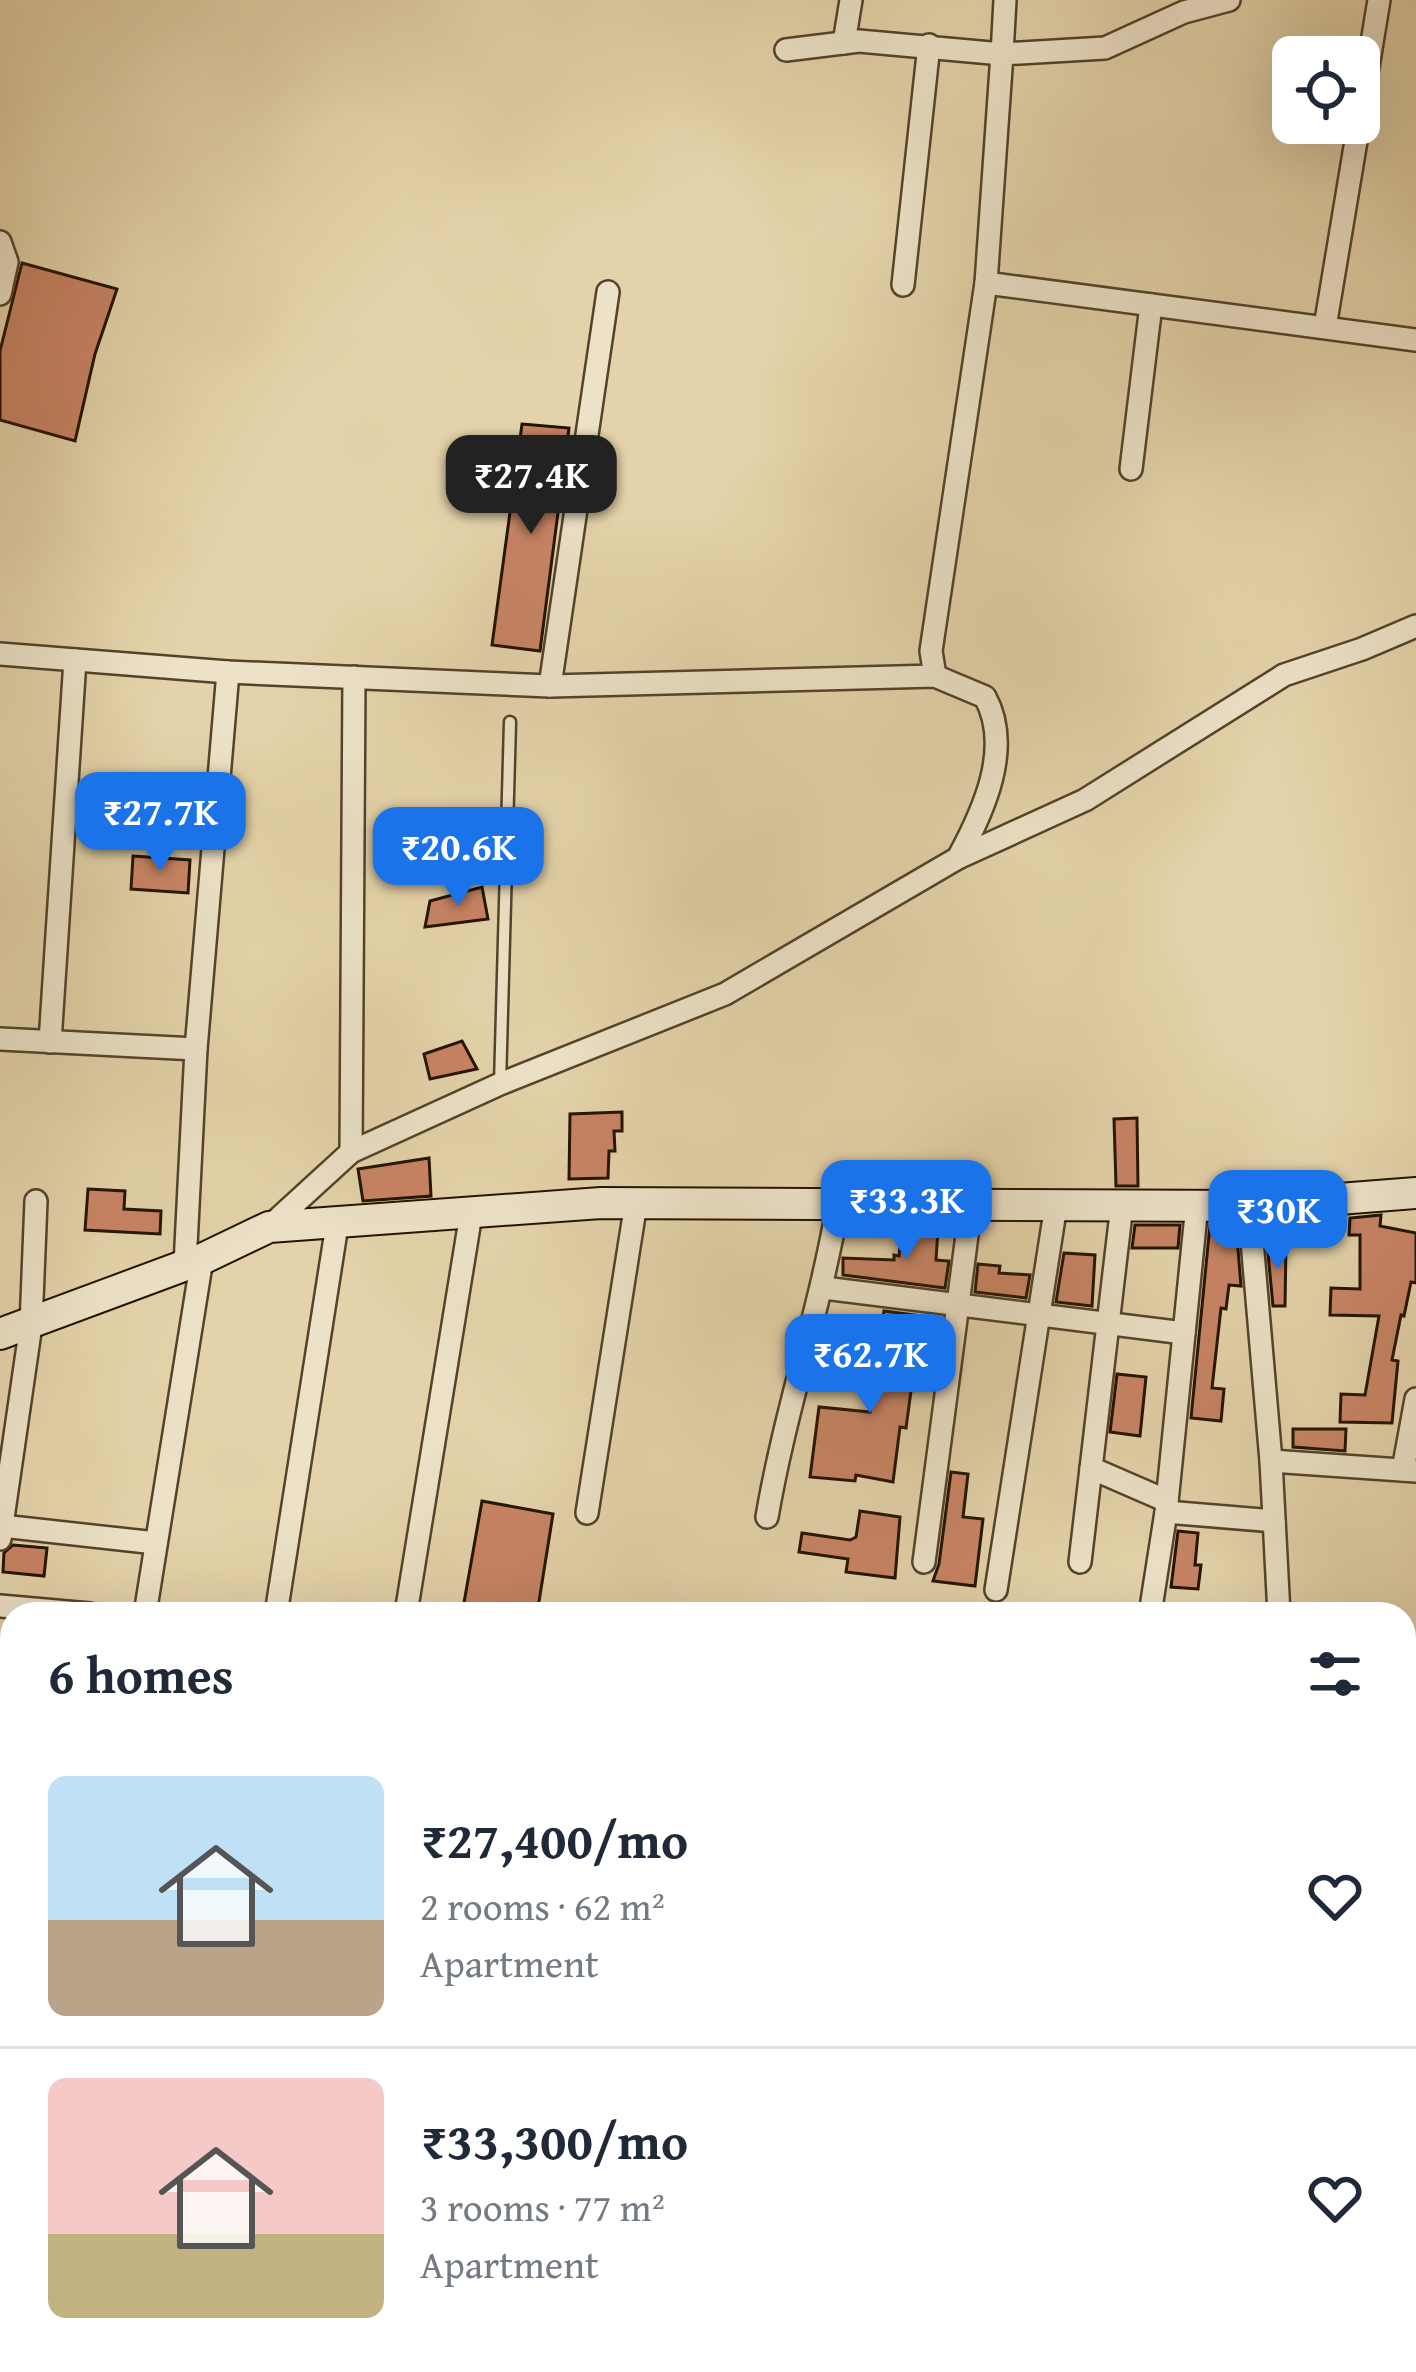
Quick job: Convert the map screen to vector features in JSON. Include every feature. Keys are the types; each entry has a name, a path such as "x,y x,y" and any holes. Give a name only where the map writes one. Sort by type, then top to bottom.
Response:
{"street":[{"path":"844,43 850,0"},
{"path":"935,676 931,651 986,283 1005,0"},
{"path":"786,50 844,43 929,45 1002,54 1105,48 1184,12 1229,0"},
{"path":"1373,36 1379,0"},
{"path":"903,285 929,45"},
{"path":"1324,327 1355,144"},
{"path":"0,242 7,262 0,294"},
{"path":"986,283 1416,340"},
{"path":"550,686 608,292"},
{"path":"1131,469 1151,305"},
{"path":"0,1334 194,1262 269,1227 351,1152 500,1084 725,994 958,858 1085,800 1284,675 1362,650 1416,626"},
{"path":"0,654 228,672 550,686 935,676 985,697 996,734 997,750 983,806 958,858"},
{"path":"50,1042 75,659"},
{"path":"147,1602 194,1262 196,1048 228,672"},
{"path":"351,1152 354,677"},
{"path":"0,1039 196,1048"},
{"path":"269,1227 636,1204 1249,1206 1416,1193"},
{"path":"36,1201 31,1325 1,1533 156,1543"},
{"path":"587,1513 636,1204"},
{"path":"767,1517 779,1445 824,1288 838,1204"},
{"path":"924,1562 971,1204"},
{"path":"996,1591 1056,1204"},
{"path":"1080,1562 1122,1205"},
{"path":"1152,1602 1167,1507 1197,1205"},
{"path":"1249,1206 1278,1602"},
{"path":"408,1602 471,1214"},
{"path":"278,1602 337,1225"},
{"path":"824,1288 1184,1333"},
{"path":"1271,1462 1410,1471 1416,1399"},
{"path":"1091,1468 1167,1507 1274,1520"}],"lane":[{"path":"500,1084 511,722"}],"building":[{"path":"22,263 117,289 95,354 75,441 0,420 0,351"},
{"path":"522,424 569,428 540,651 492,645"},
{"path":"133,856 190,860 188,893 131,889"},
{"path":"482,887 488,919 425,927 430,901"},
{"path":"462,1041 477,1069 430,1079 424,1054"},
{"path":"622,1112 622,1131 614,1131 615,1151 609,1151 608,1178 569,1179 570,1114"},
{"path":"1137,1118 1138,1186 1116,1186 1114,1119"},
{"path":"429,1158 431,1196 363,1201 358,1169"},
{"path":"88,1189 125,1191 124,1209 161,1211 160,1234 85,1230"},
{"path":"1381,1215 1380,1226 1416,1233 1416,1283 1411,1282 1392,1360 1398,1361 1392,1423 1340,1422 1341,1394 1365,1395 1379,1316 1330,1315 1331,1288 1360,1289 1360,1235 1349,1235 1350,1218"},
{"path":"1135,1225 1180,1225 1178,1248 1132,1248"},
{"path":"1210,1225 1236,1225 1241,1286 1229,1285 1226,1309 1221,1308 1212,1388 1224,1389 1221,1421 1191,1418"},
{"path":"902,1227 938,1230 936,1260 949,1261 945,1288 843,1275 843,1258 894,1260 894,1255 899,1256"},
{"path":"1267,1243 1286,1244 1285,1306 1273,1306"},
{"path":"1064,1253 1095,1255 1092,1306 1056,1302"},
{"path":"978,1264 1000,1266 999,1273 1030,1275 1026,1298 975,1292"},
{"path":"884,1311 915,1315 904,1390 911,1391 906,1428 900,1427 893,1482 856,1475 855,1481 810,1477 819,1407 870,1412"},
{"path":"1117,1374 1146,1377 1140,1436 1110,1432"},
{"path":"1293,1429 1346,1429 1345,1451 1293,1447"},
{"path":"951,1472 968,1474 963,1517 983,1519 975,1586 933,1581"},
{"path":"482,1501 553,1514 539,1602 464,1602"},
{"path":"860,1511 900,1517 895,1578 846,1572 848,1559 799,1552 802,1533 856,1537"},
{"path":"1178,1531 1198,1533 1198,1589 1171,1587"},
{"path":"13,1545 47,1548 44,1576 3,1572 4,1553"}]}
